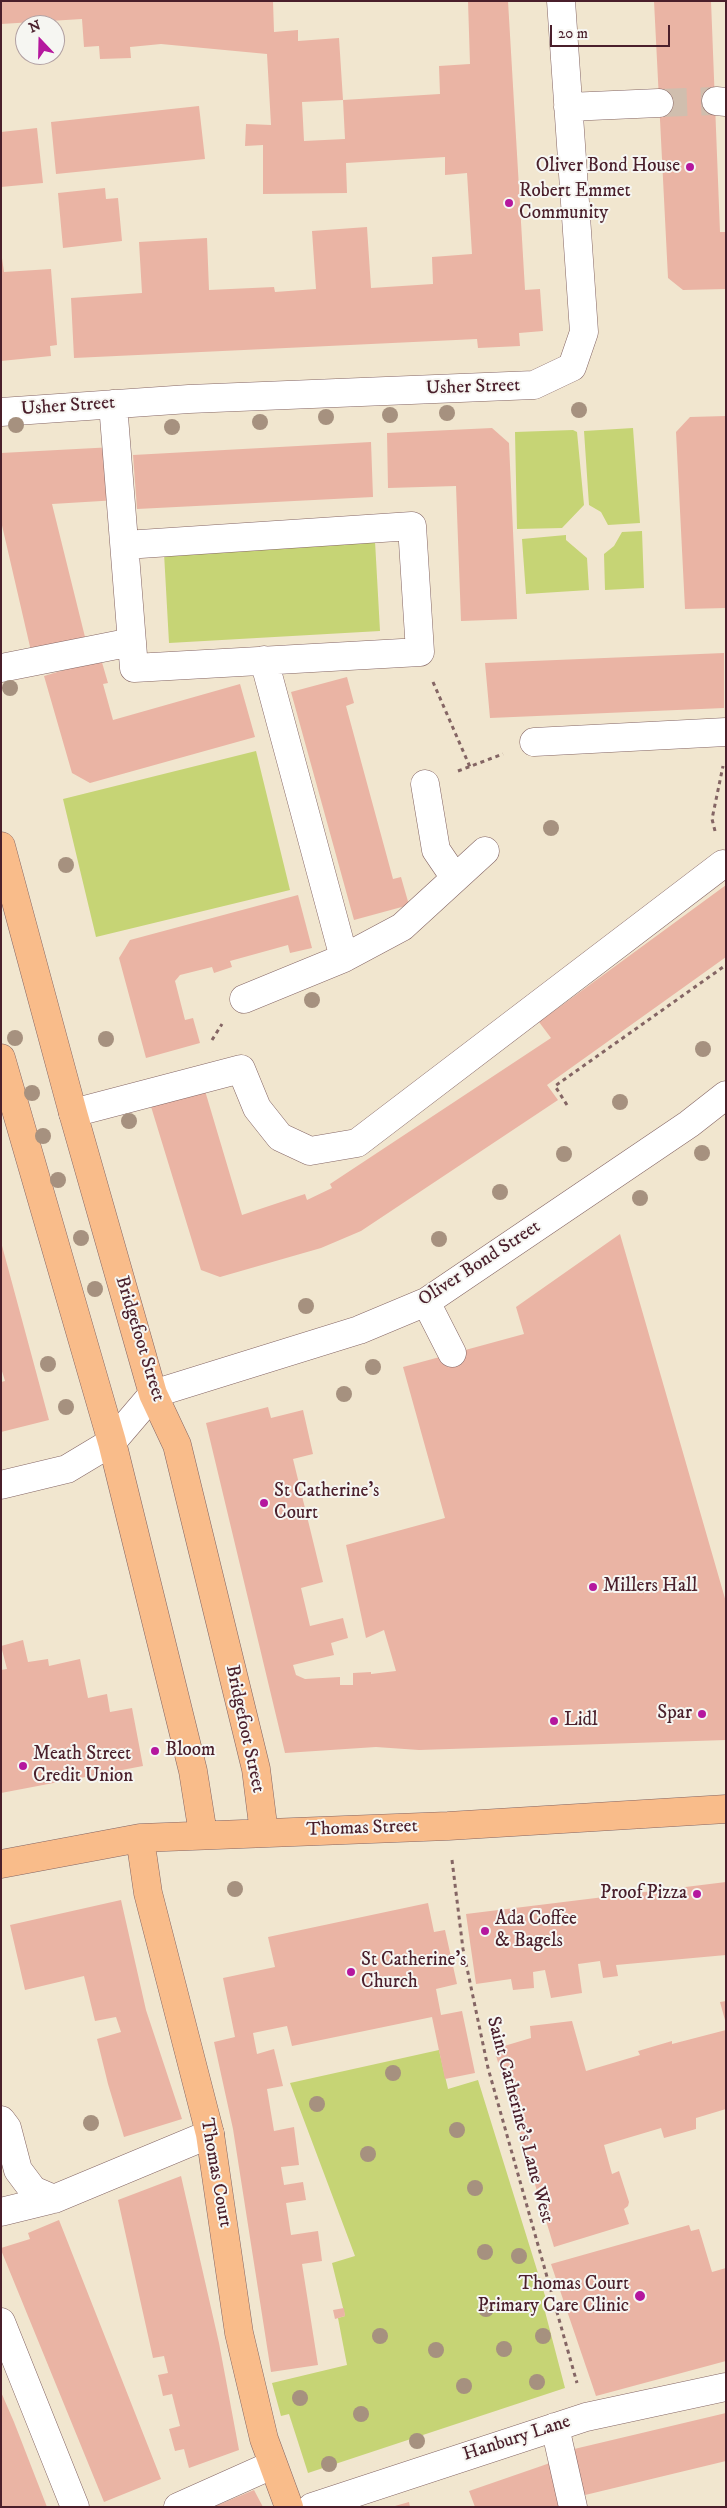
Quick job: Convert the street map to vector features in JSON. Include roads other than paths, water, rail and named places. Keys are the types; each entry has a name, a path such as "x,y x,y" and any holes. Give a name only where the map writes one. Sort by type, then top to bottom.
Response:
{"main road":[{"name":"Bridgefoot Street","path":"1,846 73,1113 153,1394 177,1445 256,1769 264,1833"},
{"path":"1,1058 112,1442 193,1771 203,1834"},
{"name":"Thomas Street","path":"1,1864 140,1838 203,1834 448,1826 726,1809"},
{"name":"Thomas Court","path":"140,1838 148,1893 210,2134 239,2333 264,2439 272,2466 289,2507"}],"street":[{"name":"Usher Street","path":"1,412 189,398 534,385 572,367 584,332 561,1"},
{"path":"568,107 659,103"},
{"path":"113,404 134,668 420,652 412,526 125,544"},
{"path":"1,668 132,642"},
{"path":"264,660 344,958"},
{"path":"534,742 726,732"},
{"path":"425,784 436,850 455,878"},
{"path":"244,999 344,958 402,927 485,851"},
{"path":"73,1113 241,1068 257,1108 280,1137 310,1151 357,1143 724,864"},
{"name":"Oliver Bond Street","path":"153,1394 359,1330 426,1302 689,1124 726,1095"},
{"path":"426,1302 452,1353"},
{"path":"1,1485 67,1469 112,1442 153,1394"},
{"path":"1,2120 7,2128 18,2170 34,2190 54,2199"},
{"path":"1,2212 54,2199 210,2134"},
{"path":"1,2322 75,2507"},
{"name":"Hanbury Lane","path":"312,2507 586,2417 726,2387"},
{"path":"555,2427 574,2507"},
{"path":"178,2507 272,2466"}],"tunnel":[{"path":"659,103 716,101"}],"place":[{"name":"Oliver Bond House","path":"690,167"},
{"name":"Robert Emmet Community","path":"509,203"},
{"name":"St Catherine's Court","path":"264,1503"},
{"name":"Millers Hall","path":"593,1587"},
{"name":"Spar","path":"702,1714"},
{"name":"Lidl","path":"554,1721"},
{"name":"Bloom","path":"155,1751"},
{"name":"Meath Street Credit Union","path":"23,1766"},
{"name":"Proof Pizza","path":"697,1894"},
{"name":"Ada Coffee & Bagels","path":"485,1931"},
{"name":"St Catherine's Church","path":"351,1972"},
{"name":"Thomas Court Primary Care Clinic","path":"640,2296"}]}
